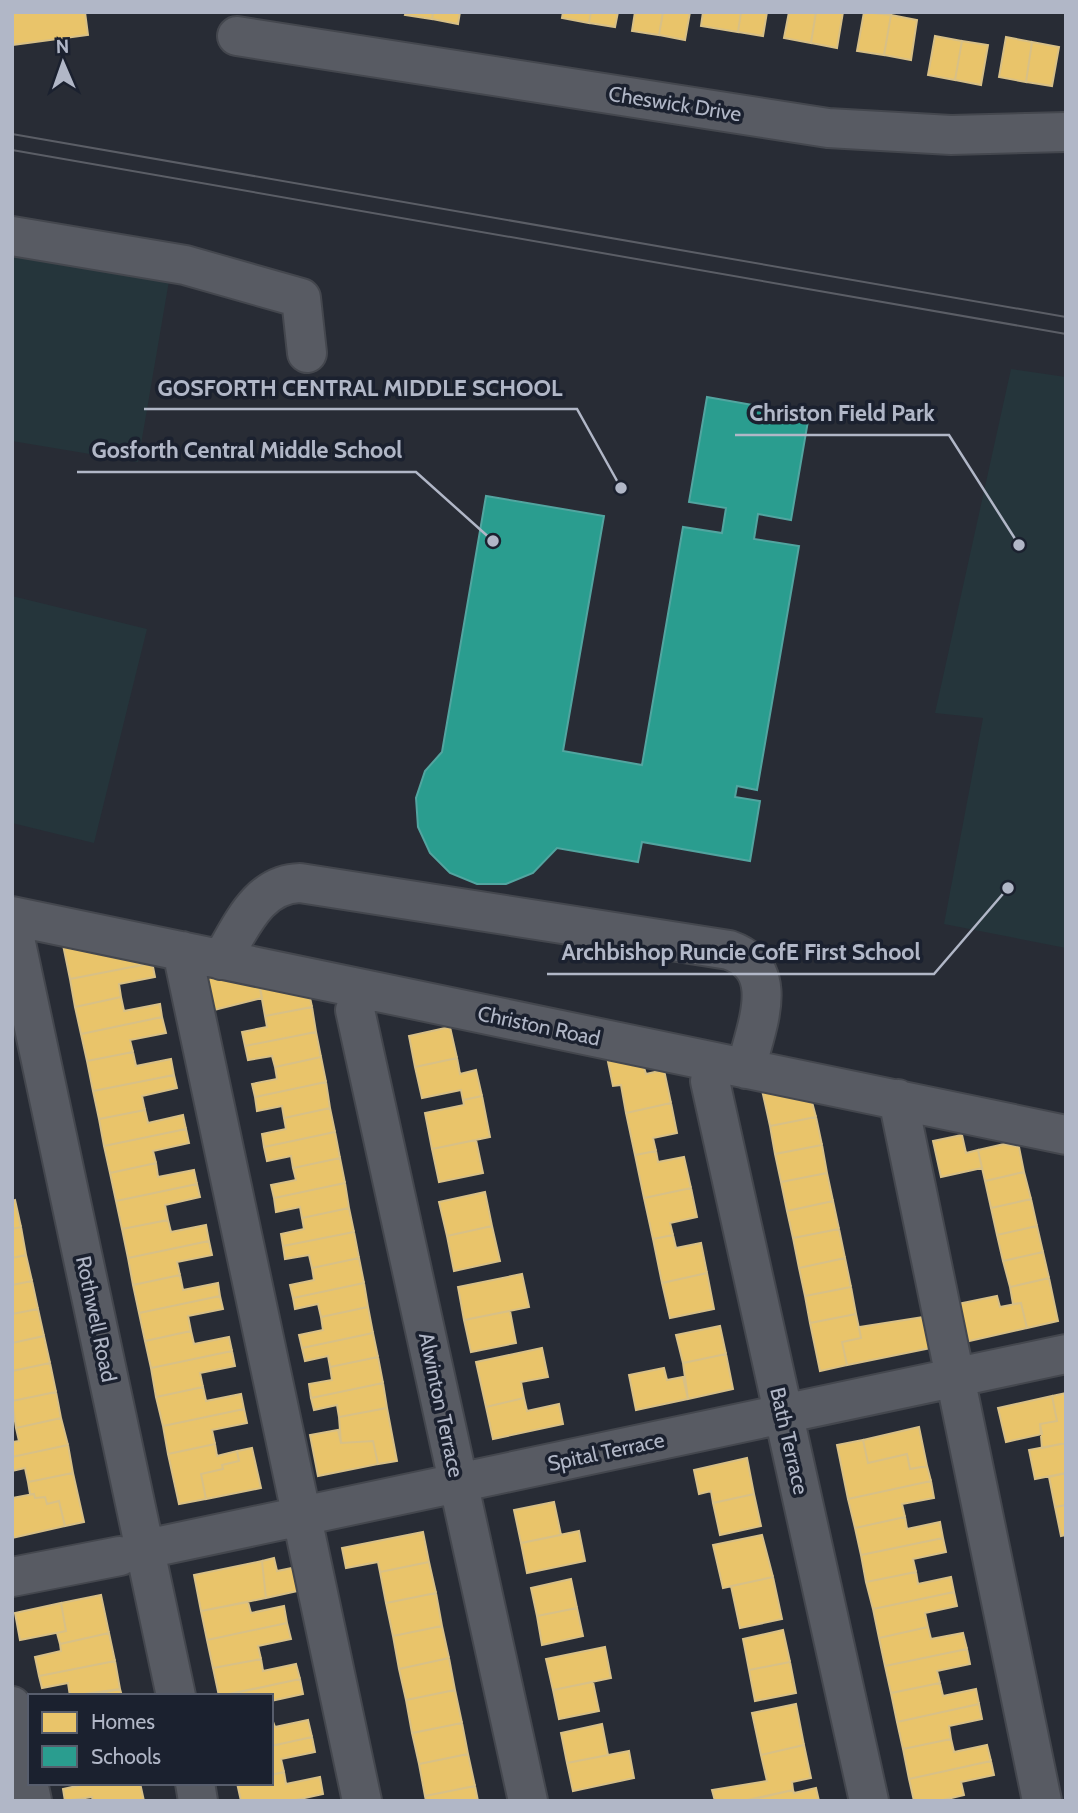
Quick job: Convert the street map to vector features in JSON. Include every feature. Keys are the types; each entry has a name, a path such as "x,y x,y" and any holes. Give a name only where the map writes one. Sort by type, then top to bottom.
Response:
{"street":[{"name":"Cheswick Drive","path":"237,36 288,27 828,128 951,135 1066,132"},
{"path":"12,236 185,265 301,298 307,353"},
{"path":"221,960 259,899 287,883 729,950 747,956 757,968 762,985 761,1003 746,1069"},
{"name":"Christon Road","path":"14,930 182,951 1066,1135"},
{"name":"Rothwell Road","path":"14,930 133,1553 175,1694"},
{"path":"182,951 362,1801"},
{"name":"Alwinton Terrace","path":"355,1010 528,1801"},
{"name":"Bath Terrace","path":"710,1082 869,1801"},
{"path":"898,1099 1042,1801"},
{"name":"Spital Terrace","path":"12,1577 1066,1354"},
{"path":"12,1706 28,1782"}],"shaded area":[{"path":"12,248 170,275 138,462 12,441"},
{"path":"1011,369 1066,377 1066,948 944,924 983,718 935,713"},
{"path":"12,596 147,629 94,843 12,823"}],"building: Homes":[{"path":"12,12 85,12 88,35 12,45"},
{"path":"406,12 433,12 432,19 405,15"},
{"path":"433,12 460,12 458,24 432,19"},
{"path":"563,12 591,12 589,23 562,18"},
{"path":"591,12 618,12 615,27 589,23"},
{"path":"635,12 663,12 659,35 632,31"},
{"path":"663,12 690,12 685,40 659,35"},
{"path":"703,12 741,12 738,32 701,26"},
{"path":"741,12 767,12 763,36 738,32"},
{"path":"789,12 816,12 811,43 784,38"},
{"path":"816,12 843,12 837,48 811,43"},
{"path":"864,12 891,15 884,55 857,51"},
{"path":"891,15 917,20 911,60 884,55"},
{"path":"935,36 962,41 955,80 928,75"},
{"path":"1006,37 1032,42 1026,82 999,77"},
{"path":"962,41 988,45 981,85 955,80"},
{"path":"1032,42 1059,47 1052,86 1026,82"},
{"path":"62,940 150,953 153,967 147,964 70,979"},
{"path":"147,964 153,967 155,977 119,984 121,997 75,1007 70,979"},
{"path":"200,965 258,977 262,998 210,1011"},
{"path":"258,977 308,988 312,1007 265,1016"},
{"path":"121,997 124,1011 160,1004 162,1017 81,1034 75,1007"},
{"path":"312,1007 316,1032 245,1046 242,1032 267,1027 265,1016"},
{"path":"162,1017 166,1033 130,1040 133,1052 87,1061 81,1034"},
{"path":"450,1027 457,1058 415,1067 409,1036"},
{"path":"316,1032 321,1057 275,1067 272,1056 248,1060 245,1046"},
{"path":"133,1052 136,1066 171,1059 174,1075 93,1091 87,1061"},
{"path":"321,1057 326,1082 255,1097 252,1084 277,1079 275,1067"},
{"path":"607,1057 643,1064 646,1074 664,1070 671,1103 626,1113 621,1085 613,1086"},
{"path":"457,1058 460,1074 476,1070 482,1096 463,1100 461,1090 422,1098 415,1067"},
{"path":"174,1075 177,1088 142,1096 145,1110 99,1119 93,1091"},
{"path":"326,1082 330,1108 284,1118 282,1106 257,1111 255,1097"},
{"path":"762,1090 812,1102 816,1117 770,1126"},
{"path":"482,1096 490,1137 432,1149 425,1113 464,1105 463,1100"},
{"path":"671,1103 677,1133 653,1138 656,1151 635,1155 626,1113"},
{"path":"330,1108 335,1132 264,1147 262,1134 286,1129 284,1118"},
{"path":"145,1110 148,1123 183,1115 186,1129 104,1146 99,1119"},
{"path":"816,1117 822,1145 775,1154 770,1126"},
{"path":"186,1129 189,1143 153,1151 156,1163 110,1173 104,1146"},
{"path":"335,1132 340,1158 293,1168 291,1156 267,1161 264,1147"},
{"path":"962,1135 966,1153 978,1150 982,1168 941,1177 933,1141"},
{"path":"476,1140 483,1173 439,1182 432,1149"},
{"path":"1004,1144 1019,1147 1024,1172 985,1181 978,1150"},
{"path":"822,1145 827,1173 781,1182 775,1154"},
{"path":"656,1151 658,1162 684,1157 691,1188 644,1198 635,1155"},
{"path":"340,1158 345,1183 274,1198 271,1185 296,1180 293,1168"},
{"path":"156,1163 158,1177 194,1170 197,1184 116,1201 110,1173"},
{"path":"1024,1172 1031,1199 991,1208 985,1181"},
{"path":"827,1173 833,1201 787,1211 781,1182"},
{"path":"345,1183 349,1208 302,1218 300,1207 276,1212 274,1198"},
{"path":"197,1184 200,1197 165,1205 168,1220 122,1229 116,1201"},
{"path":"691,1188 697,1217 670,1223 673,1235 653,1239 644,1198"},
{"path":"485,1192 492,1226 447,1236 439,1202"},
{"path":"1031,1199 1037,1226 997,1235 991,1208"},
{"path":"15,1200 21,1227 12,1229 12,1201"},
{"path":"833,1201 839,1229 793,1238 787,1211"},
{"path":"349,1208 354,1232 283,1246 281,1234 304,1229 302,1218"},
{"path":"168,1220 171,1232 206,1225 209,1241 128,1258 122,1229"},
{"path":"492,1226 500,1261 454,1271 447,1236"},
{"path":"1037,1226 1043,1252 1003,1261 997,1235"},
{"path":"21,1227 26,1255 12,1258 12,1229"},
{"path":"839,1229 845,1258 799,1268 793,1238"},
{"path":"354,1232 359,1258 312,1268 309,1255 285,1259 283,1246"},
{"path":"673,1235 676,1248 701,1243 707,1273 662,1283 653,1239"},
{"path":"209,1241 212,1255 177,1262 180,1275 133,1285 128,1258"},
{"path":"1043,1252 1049,1278 1010,1287 1003,1261"},
{"path":"26,1255 32,1281 12,1285 12,1258"},
{"path":"359,1258 364,1283 293,1298 290,1285 314,1280 312,1268"},
{"path":"845,1258 851,1287 805,1296 799,1268"},
{"path":"707,1273 714,1309 670,1318 662,1283"},
{"path":"522,1274 529,1307 464,1320 458,1287"},
{"path":"180,1275 183,1290 218,1283 220,1296 139,1313 133,1285"},
{"path":"1049,1278 1058,1321 1027,1328 1021,1303 1013,1304 1010,1287"},
{"path":"32,1281 38,1309 12,1314 12,1285"},
{"path":"364,1283 368,1307 321,1317 318,1304 295,1309 293,1298"},
{"path":"851,1287 856,1314 810,1323 805,1296"},
{"path":"220,1296 223,1309 188,1316 191,1331 145,1341 139,1313"},
{"path":"997,1296 1000,1307 1021,1303 1027,1328 956,1344 948,1306"},
{"path":"368,1307 373,1333 302,1348 299,1335 323,1330 321,1317"},
{"path":"38,1309 44,1336 12,1343 12,1314"},
{"path":"510,1311 516,1343 471,1352 464,1320"},
{"path":"856,1314 861,1338 842,1342 847,1365 820,1371 810,1323"},
{"path":"924,1317 931,1348 847,1365 842,1342 861,1338 859,1327"},
{"path":"720,1326 726,1354 683,1363 676,1335"},
{"path":"191,1331 194,1344 229,1337 232,1351 151,1368 145,1341"},
{"path":"373,1333 378,1357 330,1367 328,1356 305,1361 302,1348"},
{"path":"44,1336 50,1363 12,1371 12,1343"},
{"path":"542,1348 548,1377 521,1382 524,1398 486,1407 476,1362"},
{"path":"232,1351 235,1366 200,1373 203,1387 156,1397 151,1368"},
{"path":"726,1354 733,1389 688,1399 683,1363"},
{"path":"378,1357 383,1383 311,1398 309,1384 332,1380 330,1367"},
{"path":"50,1363 56,1392 12,1401 12,1371"},
{"path":"664,1368 667,1380 683,1377 688,1399 636,1410 629,1375"},
{"path":"383,1383 387,1408 339,1417 337,1405 314,1410 311,1398"},
{"path":"203,1387 206,1401 241,1394 244,1409 163,1426 156,1397"},
{"path":"56,1392 61,1418 16,1428 12,1401"},
{"path":"1066,1393 1066,1443 1042,1448 1040,1424 1057,1421 1052,1396"},
{"path":"1052,1396 1057,1421 1040,1424 1042,1434 1006,1442 998,1408"},
{"path":"524,1398 527,1411 559,1404 563,1424 493,1439 486,1407"},
{"path":"387,1408 397,1461 378,1464 373,1441 341,1443 339,1417"},
{"path":"244,1409 247,1423 212,1430 215,1444 168,1454 163,1426"},
{"path":"61,1418 68,1445 12,1457 12,1442 19,1441 16,1428"},
{"path":"919,1427 927,1466 910,1469 907,1454 868,1463 863,1440"},
{"path":"338,1430 341,1443 373,1441 378,1464 318,1476 310,1435"},
{"path":"863,1440 868,1463 907,1454 910,1469 927,1466 931,1481 848,1499 837,1445"},
{"path":"1066,1443 1066,1473 1035,1479 1029,1450"},
{"path":"215,1444 217,1456 237,1451 239,1461 222,1465 223,1469 201,1474 206,1499 179,1504 168,1454"},
{"path":"68,1445 73,1473 28,1482 25,1468 12,1471 12,1457"},
{"path":"252,1448 261,1488 206,1499 201,1474 223,1469 222,1465 239,1461 237,1451"},
{"path":"747,1458 754,1494 713,1503 711,1491 699,1494 694,1470"},
{"path":"73,1473 84,1522 65,1526 59,1501 47,1504 45,1497 35,1498 34,1494 30,1494 28,1482"},
{"path":"1066,1473 1066,1505 1055,1507 1049,1477"},
{"path":"931,1481 934,1498 902,1504 905,1517 855,1528 848,1499"},
{"path":"34,1494 35,1498 45,1497 47,1504 59,1501 65,1526 12,1538 12,1498"},
{"path":"754,1494 761,1526 720,1535 713,1503"},
{"path":"554,1502 561,1535 521,1543 514,1510"},
{"path":"1066,1505 1066,1535 1061,1536 1055,1507"},
{"path":"905,1517 907,1529 940,1522 943,1538 861,1555 855,1528"},
{"path":"579,1531 585,1561 527,1573 521,1543"},
{"path":"423,1532 429,1562 380,1572 378,1562 346,1568 342,1548"},
{"path":"762,1535 773,1577 723,1588 713,1545"},
{"path":"943,1538 946,1552 913,1559 916,1572 866,1582 861,1555"},
{"path":"274,1558 277,1571 297,1567 302,1590 266,1598 262,1561"},
{"path":"262,1561 266,1598 201,1611 194,1575"},
{"path":"429,1562 436,1593 386,1603 380,1572"},
{"path":"916,1572 918,1584 951,1577 954,1592 873,1609 866,1582"},
{"path":"773,1577 782,1619 740,1628 731,1586"},
{"path":"571,1579 577,1608 537,1616 531,1588"},
{"path":"954,1592 957,1606 925,1613 928,1627 879,1638 873,1609"},
{"path":"436,1593 442,1626 393,1636 386,1603"},
{"path":"101,1595 109,1633 60,1644 57,1633 66,1631 61,1603"},
{"path":"248,1602 251,1613 284,1606 287,1623 207,1640 201,1611"},
{"path":"61,1603 66,1631 20,1640 15,1613"},
{"path":"577,1608 583,1636 542,1645 537,1616"},
{"path":"287,1623 291,1639 258,1646 261,1659 213,1668 207,1640"},
{"path":"442,1626 449,1658 399,1669 393,1636"},
{"path":"928,1627 931,1639 963,1633 967,1649 885,1666 879,1638"},
{"path":"783,1630 790,1662 749,1670 743,1639"},
{"path":"109,1633 115,1661 39,1676 35,1657 61,1651 60,1644"},
{"path":"605,1647 611,1678 553,1690 546,1659"},
{"path":"967,1649 970,1664 937,1671 940,1683 891,1693 885,1666"},
{"path":"449,1658 455,1690 406,1700 399,1669"},
{"path":"261,1659 263,1671 296,1664 300,1679 219,1694 213,1668"},
{"path":"115,1661 120,1689 70,1694 68,1683 42,1688 39,1676"},
{"path":"790,1662 796,1693 755,1701 749,1670"},
{"path":"300,1679 303,1694 273,1701 273,1694 231,1694"},
{"path":"593,1682 599,1711 559,1719 553,1690"},
{"path":"940,1683 943,1696 976,1689 979,1704 897,1722 891,1693"},
{"path":"120,1689 121,1694 96,1694"},
{"path":"455,1690 462,1723 412,1733 406,1700"},
{"path":"796,1704 804,1745 761,1755 752,1713"},
{"path":"979,1704 982,1719 949,1726 951,1739 903,1749 897,1722"},
{"path":"308,1720 312,1737 273,1746 273,1722 275,1727"},
{"path":"462,1723 468,1754 419,1764 412,1733"},
{"path":"602,1724 608,1755 567,1763 561,1733"},
{"path":"312,1737 315,1752 281,1759 284,1772 273,1775 273,1746"},
{"path":"951,1739 954,1752 987,1745 991,1761 909,1779 903,1749"},
{"path":"804,1745 811,1778 792,1782 793,1790 743,1801 715,1801 712,1790 767,1781 761,1755"},
{"path":"629,1751 634,1778 573,1791 567,1763"},
{"path":"468,1754 475,1786 425,1796 419,1764"},
{"path":"991,1761 994,1775 961,1782 964,1795 939,1801 914,1801 909,1779"},
{"path":"284,1772 286,1784 320,1777 323,1794 291,1801 241,1801 237,1785 273,1785 273,1775"},
{"path":"81,1785 140,1785 144,1801 93,1801 92,1797 65,1801 63,1789"},
{"path":"475,1786 478,1801 426,1801 425,1796"},
{"path":"816,1788 819,1801 746,1801 793,1790 794,1793"}],"building: Schools":[{"path":"707,397 809,415 791,520 758,514 754,539 799,546 757,790 737,786 735,797 760,801 750,861 642,842 638,862 557,848 533,873 506,884 477,884 450,873 430,853 418,827 416,798 425,771 442,752 486,496 604,516 563,751 642,765 683,527 722,533 726,508 689,502"}],"tram line":[{"path":"12,134 1066,317"},
{"path":"12,150 1066,334"}],"place":[{"name":"GOSFORTH CENTRAL MIDDLE SCHOOL","path":"621,488"},
{"name":"Gosforth Central Middle School","path":"493,541"},
{"name":"Christon Field Park","path":"1019,545"},
{"name":"Archbishop Runcie CofE First School","path":"1008,888"}]}
